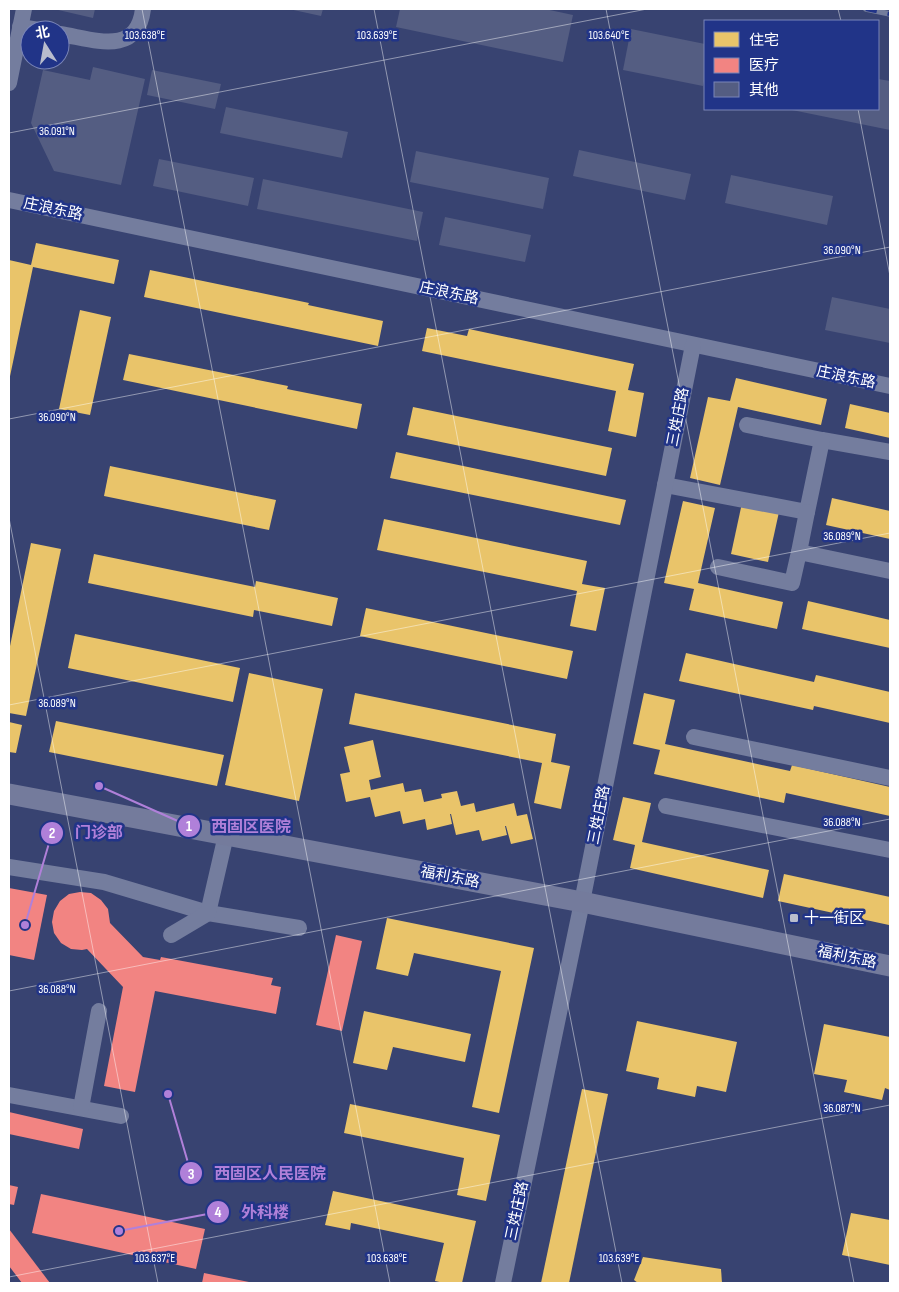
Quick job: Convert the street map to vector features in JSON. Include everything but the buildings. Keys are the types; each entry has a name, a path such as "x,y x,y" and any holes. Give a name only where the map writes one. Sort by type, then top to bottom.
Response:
{"main road":[{"name":"福利东路","path":"9,794 582,902 890,966"}],"street":[{"path":"70,36 113,43 129,38 141,21 143,9"},
{"path":"9,83 20,27"},
{"name":"庄浪东路","path":"9,200 890,386"},
{"name":"三姓庄路","path":"503,1283 582,902 693,345"},
{"path":"746,425 890,452"},
{"path":"718,567 792,583 822,440"},
{"path":"665,485 807,512"},
{"path":"799,552 890,571"},
{"path":"694,736 890,778"},
{"path":"666,806 890,850"},
{"path":"171,936 208,913 226,835"},
{"path":"9,867 104,882 208,913 300,928"},
{"path":"82,1108 100,1011"},
{"path":"9,1095 121,1116"}],"railway":[{"path":"866,9 890,14"}],"place":[{"name":"西固区医院","path":"99,786"},
{"name":"十一街区","path":"794,918"},
{"name":"门诊部","path":"25,925"},
{"name":"西固区人民医院","path":"168,1094"},
{"name":"外科楼","path":"119,1231"}]}
